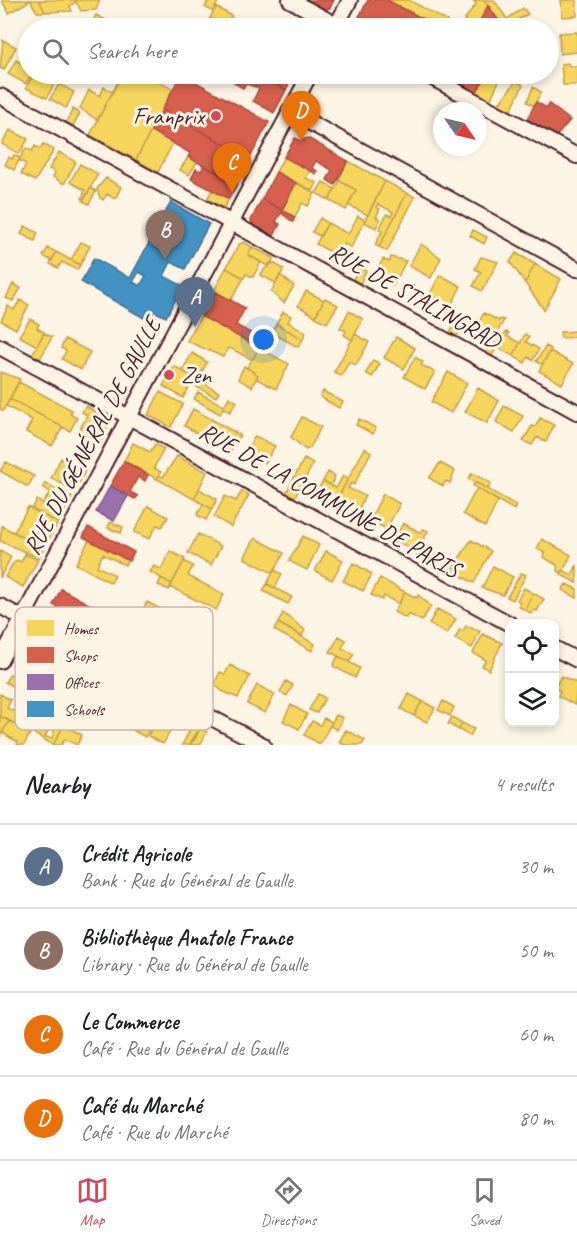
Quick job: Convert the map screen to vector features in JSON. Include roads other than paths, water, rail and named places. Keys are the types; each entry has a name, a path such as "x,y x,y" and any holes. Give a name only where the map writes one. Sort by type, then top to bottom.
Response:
{"street":[{"path":"290,0 322,18"},
{"path":"342,18 350,0"},
{"name":"RUE DU GÉNÉRAL DE GAULLE","path":"28,607 304,84"},
{"path":"444,84 577,156"},
{"name":"RUE DE STALINGRAD","path":"0,96 231,220 577,412"},
{"path":"289,111 577,269"},
{"name":"RUE DE LA COMMUNE DE PARIS","path":"0,347 505,621"},
{"path":"0,606 15,614"},
{"name":"RUE DU GÉNÉRAL DE GAULLE","path":"0,661 15,632"},
{"path":"559,650 577,660"},
{"path":"213,719 263,745"}],"place":[{"name":"Franprix","path":"216,116"},
{"name":"Café du Marché","path":"301,141"},
{"name":"Le Commerce","path":"232,193"},
{"name":"Bibliothèque Anatole France","path":"165,260"},
{"name":"Crédit Agricole","path":"195,327"},
{"name":"Zen","path":"169,375"}]}
